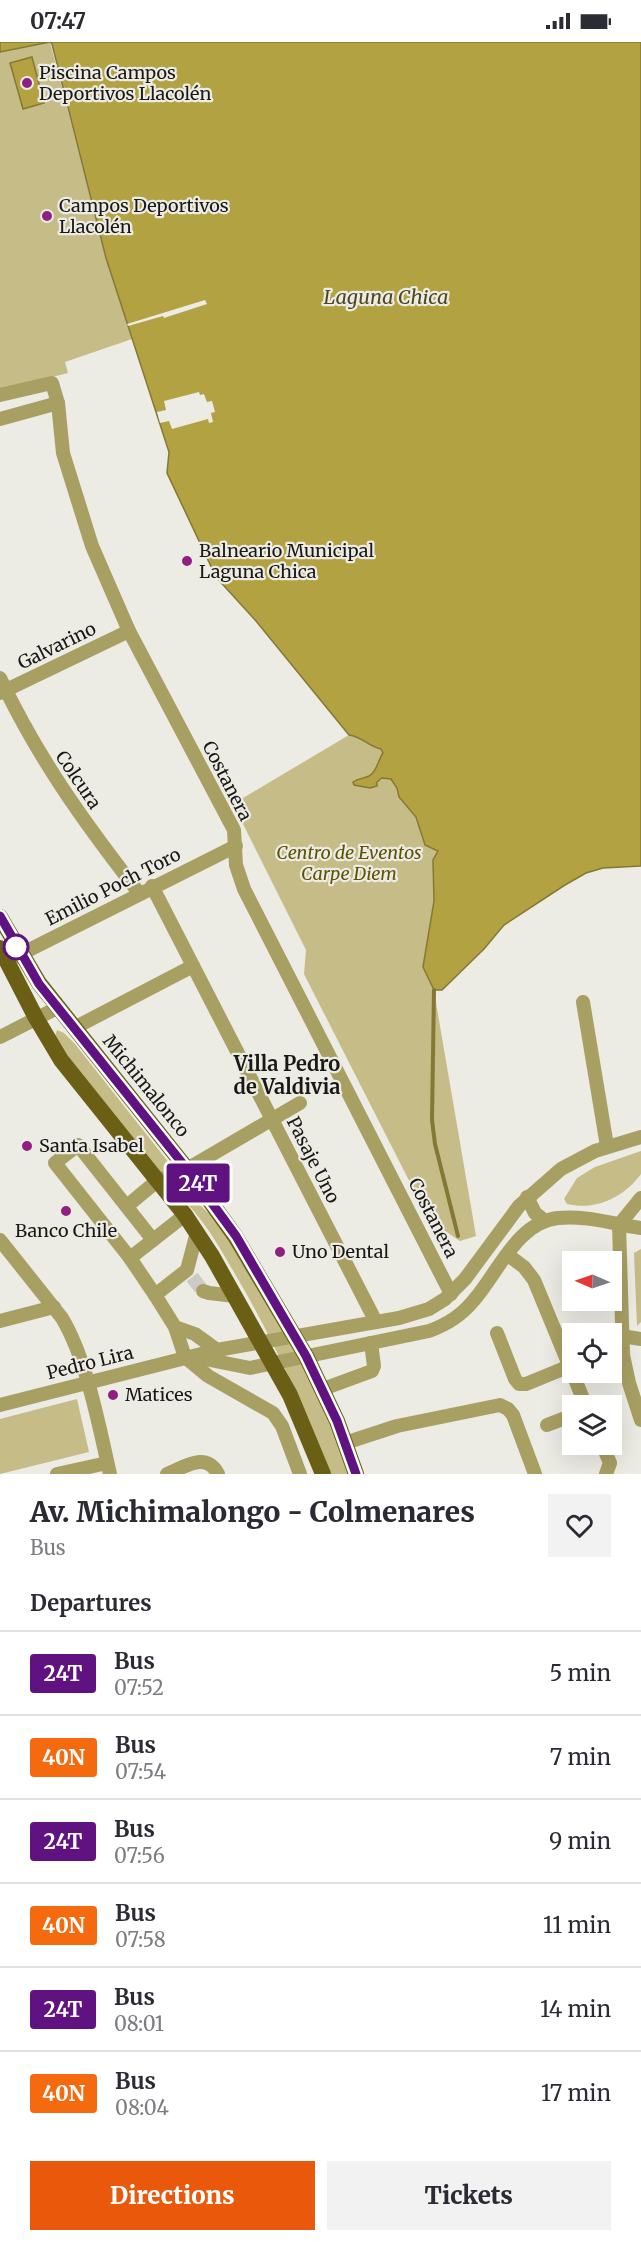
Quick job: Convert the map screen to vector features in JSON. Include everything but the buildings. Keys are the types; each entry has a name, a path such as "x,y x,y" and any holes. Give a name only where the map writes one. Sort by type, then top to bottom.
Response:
{"main road":[{"name":"Michimalonco","path":"0,916 9,954 36,1018 70,1072 197,1232 274,1363 305,1427 323,1474"},
{"name":"Michimalonco","path":"9,954 74,1028 187,1169 236,1236 295,1336 323,1389 356,1474"}],"street":[{"path":"0,395 52,383 58,403 0,419"},
{"name":"Costanera","path":"58,403 63,453 88,536 129,631 234,830 236,865 244,889 451,1294"},
{"name":"Galvarino","path":"2,687 129,631"},
{"name":"Colcura","path":"2,687 62,791 139,893"},
{"name":"Emilio Poch Toro","path":"9,954 236,846"},
{"name":"Pasaje Uno","path":"152,886 376,1322"},
{"path":"74,1028 193,966"},
{"path":"583,1002 607,1146"},
{"path":"0,1037 57,1008"},
{"path":"127,1206 158,1181 187,1169 300,1102"},
{"name":"Pedro Lira","path":"0,1405 217,1350 422,1312 437,1305 451,1294 476,1267 509,1218 527,1197 561,1169 607,1146 641,1137"},
{"path":"153,1240 78,1145 55,1163 130,1258 175,1327 187,1357 208,1376 273,1413 282,1426 300,1474"},
{"path":"527,1197 535,1214 546,1221"},
{"path":"622,1323 620,1225 641,1198"},
{"path":"130,1258 185,1215"},
{"path":"187,1357 244,1368 429,1331 455,1318 475,1300 522,1237 546,1221 576,1218 641,1228"},
{"path":"155,1295 190,1273 197,1232"},
{"path":"0,1240 54,1307 69,1330 87,1383 108,1469 57,1474"},
{"path":"508,1255 531,1275 562,1347"},
{"path":"203,1291 235,1296"},
{"path":"0,1321 54,1307"},
{"path":"175,1327 195,1334 217,1350"},
{"path":"497,1333 519,1384 526,1384 562,1369"},
{"path":"640,1414 625,1369 622,1336 641,1339"},
{"path":"323,1389 372,1371 374,1366 371,1343"},
{"path":"345,1443 397,1426 500,1405 513,1415 535,1474"},
{"path":"547,1425 562,1419"},
{"path":"606,1474 610,1463 607,1455"},
{"path":"167,1474 202,1461 212,1465 218,1474"}],"green space":[{"name":"Campos Deportivos Llacolén","path":"50,42 106,258 132,339 65,362 68,373 0,390 0,52"},
{"name":"Centro de Eventos Carpe Diem","path":"349,735 381,749 383,753 372,774 354,782 357,786 391,779 397,788 399,797 416,817 422,839 439,853 433,860 434,901 423,967 434,991 476,1236 460,1241 445,1231 424,1210 304,974 306,950 233,804"},
{"path":"57,1030 64,1033 75,1044 173,1168 159,1176 69,1062 55,1036"},
{"path":"641,1151 641,1174 618,1195 599,1204 588,1206 567,1204 564,1199 577,1178 595,1167"},
{"path":"166,1183 186,1188 217,1221 277,1314 331,1418 349,1474 331,1474 287,1372 249,1298 205,1226 188,1204"},
{"path":"641,1249 641,1322 637,1326 634,1253"},
{"path":"77,1399 89,1452 0,1474 0,1419"}],"water":[{"path":"0,42 50,42 0,52"},
{"name":"Laguna Chica","path":"50,42 641,42 641,866 603,868 586,873 565,885 504,925 484,949 442,990 434,990 423,967 434,901 433,860 438,851 425,845 416,817 399,797 397,788 391,779 382,778 377,782 377,786 370,788 354,785 353,782 374,772 383,753 381,749 349,735 256,621 216,577 167,473 169,452 106,258"},
{"name":"Piscina Campos Deportivos Llacolén","path":"32,57 44,103 23,109 10,63"}],"pier":[{"path":"205,300 207,304 164,318 163,316 128,326 127,324"},
{"path":"199,392 200,395 204,394 207,402 212,401 215,412 211,413 213,422 209,423 208,419 172,429 169,421 160,423 157,412 166,410 164,401"}],"waterway":[{"path":"434,990 432,1120 435,1144 458,1236"}],"tunnel":[{"path":"192,1277 203,1291"}],"bus line":[{"name":"24T","path":"0,916 20,955 39,984 205,1192 236,1236 295,1336 323,1389 356,1474"}],"place":[{"name":"Piscina Campos Deportivos Llacolén","path":"27,83"},
{"name":"Campos Deportivos Llacolén","path":"47,216"},
{"name":"Balneario Municipal Laguna Chica","path":"187,561"},
{"name":"Santa Isabel","path":"27,1146"},
{"name":"Banco Chile","path":"66,1211"},
{"name":"Uno Dental","path":"280,1252"},
{"name":"Matices","path":"113,1395"}],"district":[{"name":"Villa Pedro de Valdivia","path":"287,1076"}]}
